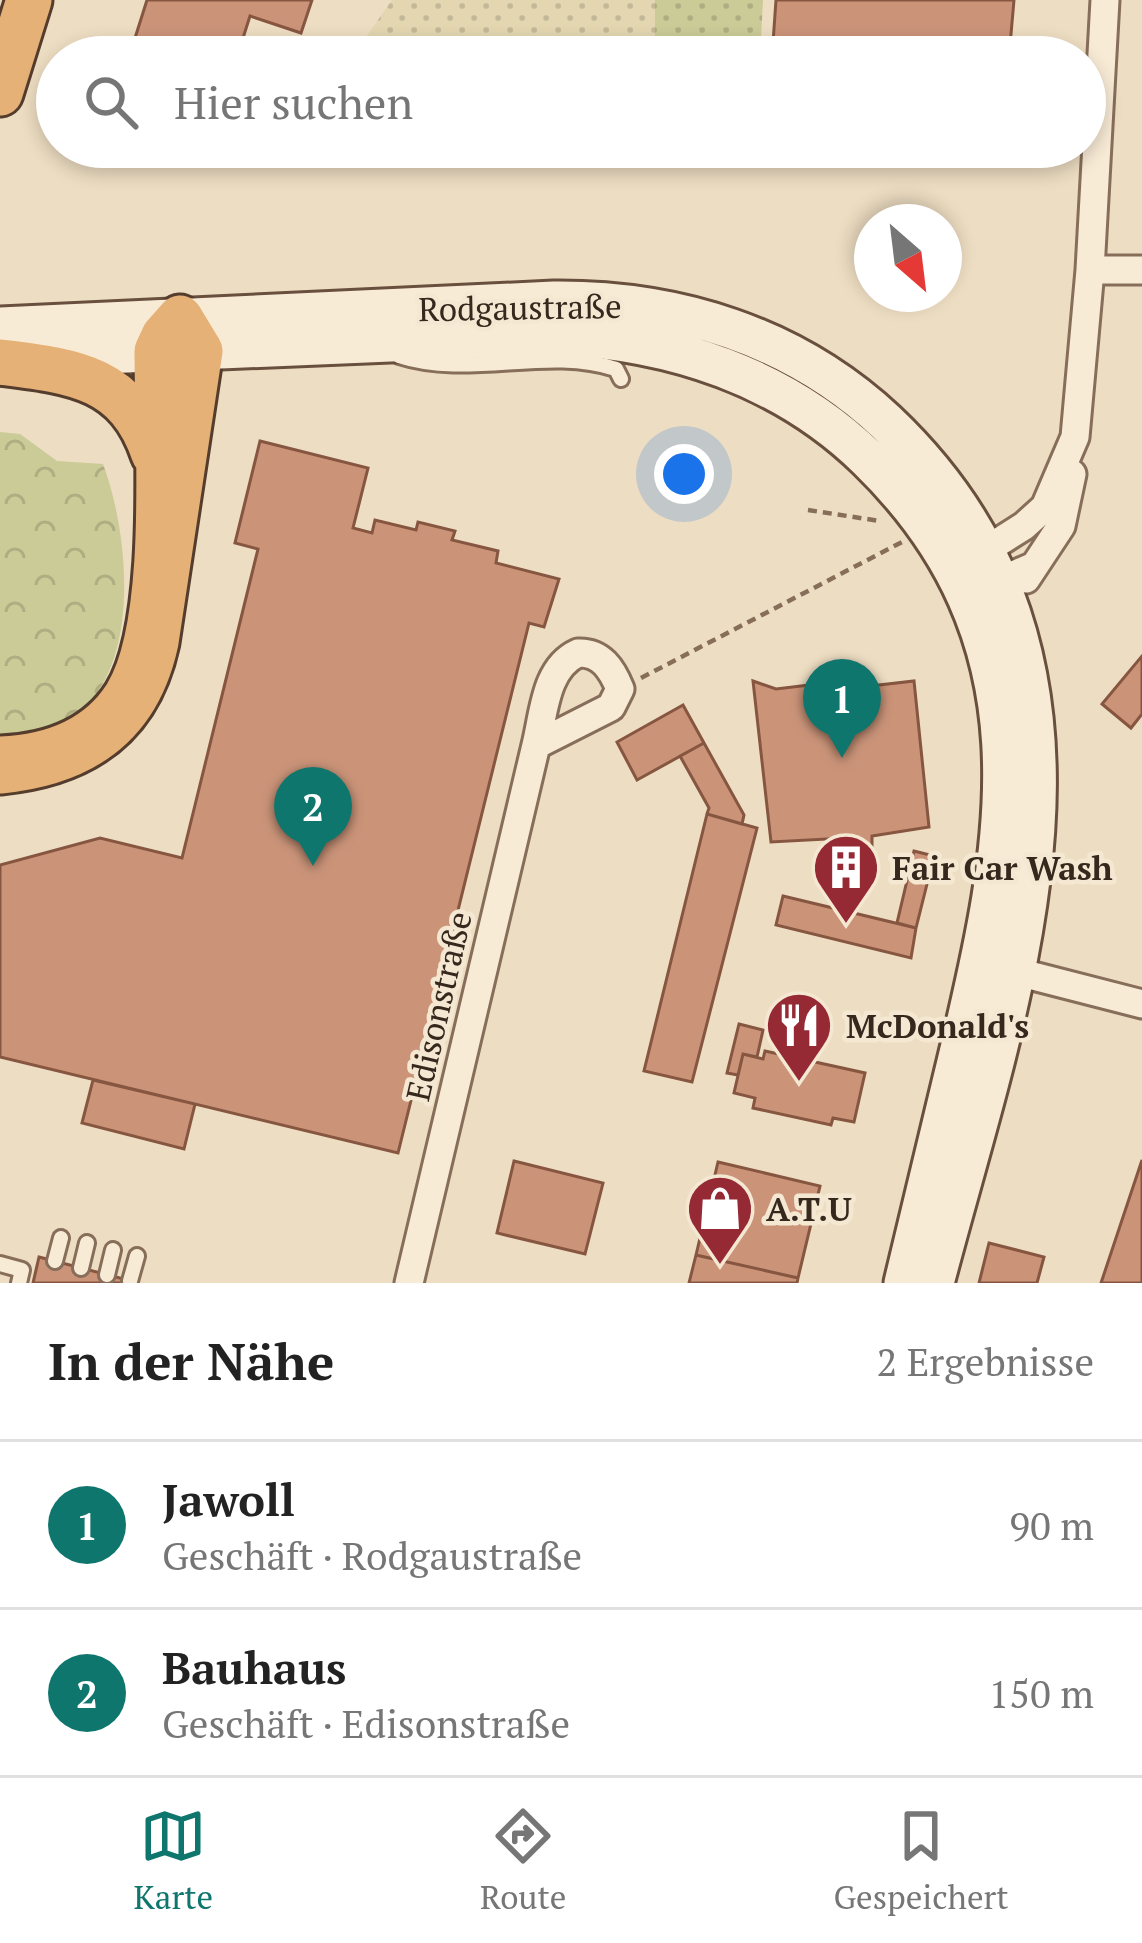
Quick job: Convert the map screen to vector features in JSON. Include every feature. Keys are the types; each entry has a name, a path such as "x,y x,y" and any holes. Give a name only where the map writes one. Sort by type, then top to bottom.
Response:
{"highway":[{"path":"0,93 29,0"},
{"path":"0,759 39,755 78,741 111,716 135,680 159,544 157,462 179,340"},
{"path":"0,771 55,762 92,743 129,709 146,678 156,642 179,340"},
{"path":"0,360 57,369 116,393 140,420 157,462"}],"main road":[{"name":"Rodgaustraße","path":"0,360 586,301 650,306 700,317 760,340 842,385 916,451 939,478 994,568 1016,623 1034,705 1039,783 1031,883 998,967 904,1283"},
{"name":"Rodgaustraße","path":"0,327 179,340 360,343 555,335 677,350 772,389 817,414 890,480 927,528 994,568"},
{"name":"Rodgaustraße","path":"934,1283 998,967 1003,749 992,673 994,568"}],"street":[{"path":"1103,36 1105,0"},
{"path":"994,568 1061,526 1070,492 1096,168"},
{"path":"1090,269 1142,270"},
{"path":"994,568 1024,526 1045,507 1075,436"},
{"name":"Edisonstraße","path":"409,1283 553,676 569,657 585,652 607,664 620,689"},
{"path":"536,745 611,707 620,689"},
{"path":"998,967 1142,1004"}],"lane":[{"path":"360,343 428,365 559,361 616,369 621,379"},
{"path":"55,1261 62,1238"},
{"path":"80,1268 87,1244"},
{"path":"106,1274 113,1250"},
{"path":"130,1281 137,1256"},
{"path":"0,1264 22,1270 19,1283"}],"path":[{"path":"808,510 927,528"},
{"path":"620,689 927,528"}],"shaded area":[{"path":"392,0 655,0 655,36 367,36"}],"green space":[{"path":"655,0 763,0 761,36 655,36"},
{"path":"0,432 20,434 57,461 103,464 123,558 121,628 100,689 73,717 10,738 0,738"}],"building":[{"path":"147,0 312,0 301,33 250,16 244,36 136,36"},
{"path":"776,0 1014,0 1011,36 773,36"},
{"path":"260,441 368,468 353,528 372,533 375,520 416,530 418,522 455,531 452,540 498,551 496,563 559,579 544,627 529,623 398,1153 0,1057 0,865 100,838 182,858 258,549 235,543"},
{"path":"1142,656 1142,714 1131,728 1102,704"},
{"path":"753,681 776,689 843,681 844,689 914,681 929,827 872,836 872,855 848,857 845,838 771,842"},
{"path":"683,705 704,743 637,780 617,742"},
{"path":"704,743 744,815 742,824 707,814 709,808 680,756"},
{"path":"707,814 757,828 692,1082 644,1071"},
{"path":"914,851 934,856 916,928 897,923"},
{"name":"Fair Car Wash","path":"783,896 916,928 911,958 776,925"},
{"path":"739,1024 763,1030 757,1057 743,1054 738,1075 727,1073"},
{"name":"McDonald's","path":"765,1051 865,1073 854,1122 833,1118 831,1125 753,1108 755,1098 734,1093 743,1054 763,1059"},
{"path":"93,1080 195,1104 184,1149 82,1123"},
{"path":"1142,1160 1142,1283 1101,1283"},
{"path":"514,1161 603,1183 585,1254 497,1233"},
{"path":"718,1162 820,1186 798,1278 696,1255"},
{"path":"989,1243 1044,1257 1037,1283 979,1283"},
{"name":"A.T.U","path":"696,1255 798,1278 797,1283 689,1283"},
{"path":"39,1257 139,1283 33,1283"}],"place":[{"name":"Jawoll","path":"842,758"},
{"name":"Bauhaus","path":"313,866"},
{"name":"Fair Car Wash","path":"846,926"},
{"name":"McDonald's","path":"799,1084"},
{"name":"A.T.U","path":"720,1267"}]}
